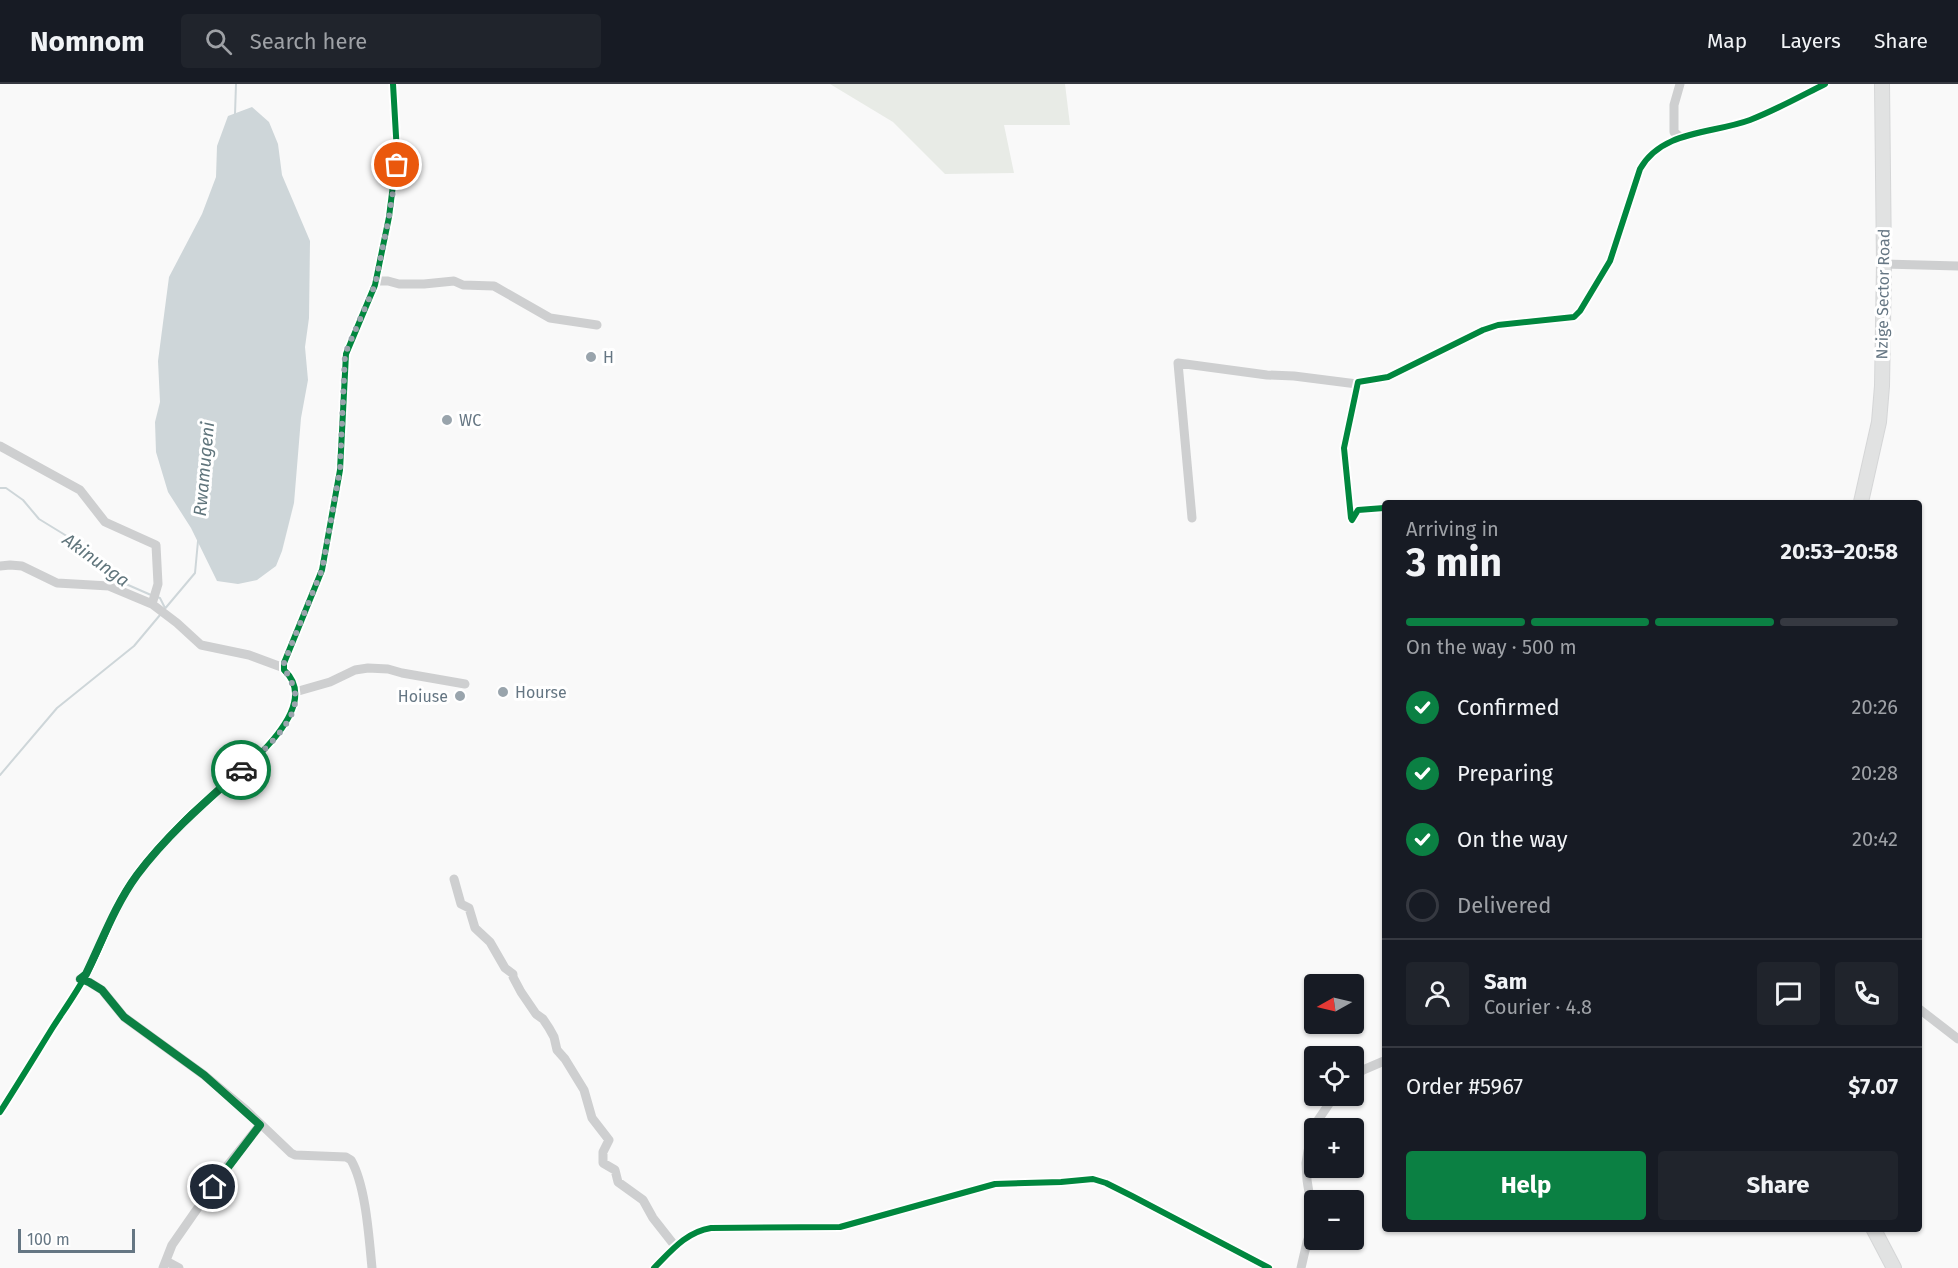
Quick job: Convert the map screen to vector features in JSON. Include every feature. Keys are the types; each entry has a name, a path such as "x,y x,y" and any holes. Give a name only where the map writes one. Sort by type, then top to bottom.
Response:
{"main road":[{"name":"Nzige Sector Road","path":"1861,500 1879,422 1882,386 1884,264 1882,84"},
{"path":"1875,1232 1894,1268"}],"street":[{"path":"0,1112 86,974 120,902 136,876 191,814 266,747 289,720 295,702 295,692 284,663 322,570 340,470 345,354 376,281 389,217 397,164 393,84"},
{"path":"1680,84 1673,114 1674,132 1680,137"},
{"path":"1192,518 1178,363 1356,384 1388,376 1498,325 1570,319 1578,314 1613,254 1640,169 1648,156 1656,149 1680,137 1748,121 1825,84"},
{"path":"1884,264 1958,266"},
{"path":"376,281 399,284 454,281 463,285 494,286 550,318 597,325"},
{"path":"1356,384 1344,447 1351,518 1352,520 1358,510 1382,508"},
{"path":"0,446 80,490 105,522 156,545 158,584 152,604"},
{"path":"0,566 22,566 57,583 107,585 152,604 201,645 249,655 284,668"},
{"path":"295,692 330,682 355,670 368,668 388,669 402,674 465,684"},
{"path":"454,879 461,904 469,908 475,928 490,942 505,968 513,974 521,992 549,1028 557,1050 584,1090 592,1118 609,1140 603,1152 603,1162 615,1170 618,1182 643,1200 653,1218 675,1246"},
{"path":"86,974 80,979 102,990 124,1017 204,1075 293,1154 346,1157 353,1162 363,1200 372,1268"},
{"path":"1922,1011 1958,1039"},
{"path":"1364,1070 1382,1062"},
{"path":"1301,1268 1314,1224 1306,1163 1314,1126 1328,1106"},
{"path":"179,1268 164,1265 172,1245 222,1173 260,1125"},
{"path":"654,1268 675,1246 687,1237 705,1229 840,1227 995,1184 1093,1179 1132,1196 1269,1268"}],"shaded area":[{"path":"830,84 1065,84 1070,125 1004,125 1014,173 945,174 893,122"}],"water":[{"path":"252,107 269,122 278,144 282,175 310,241 309,318 305,347 308,380 301,418 294,503 282,551 276,566 257,580 238,584 217,581 191,528 168,492 156,452 155,422 160,402 158,361 169,277 202,214 216,177 217,146 228,116"}],"waterway":[{"name":"Rwamugeni","path":"235,114 236,84"},
{"name":"Akinunga","path":"0,488 6,488 23,500 39,519 70,538 103,563 119,581 151,595"},
{"name":"Rwamugeni","path":"163,611 195,573 198,541"},
{"name":"Akinunga","path":"157,597 160,598 165,608"},
{"name":"Rwamugeni","path":"0,775 57,708 134,646 160,615"}],"cycle path":[{"path":"0,1112 75,994 96,956 119,903 134,879 190,815 265,749 282,728 293,707 295,688 284,670 284,663 322,570 340,470 346,354 375,285 389,217 397,153 393,84"},
{"path":"1382,508 1358,510 1352,520 1351,518 1344,448 1358,382 1388,377 1483,330 1498,325 1574,317 1580,311 1610,261 1640,169 1649,156 1674,140 1750,120 1825,84"},
{"path":"654,1268 686,1238 711,1228 840,1227 995,1184 1093,1179 1132,1196 1269,1268"}],"way so far":[{"path":"241,770 266,747 287,722 295,702 293,682 284,670 284,663 321,575 340,470 345,354 375,285 397,165"}],"place":[{"name":"H","path":"591,357"},
{"name":"WC","path":"447,420"},
{"name":"Hourse","path":"503,692"},
{"name":"Hoiuse","path":"460,696"}],"route":[{"path":"213,1187 260,1125 246,1110 204,1075 124,1017 102,990 80,979 86,974 120,902 136,876 191,814 241,770"}]}
